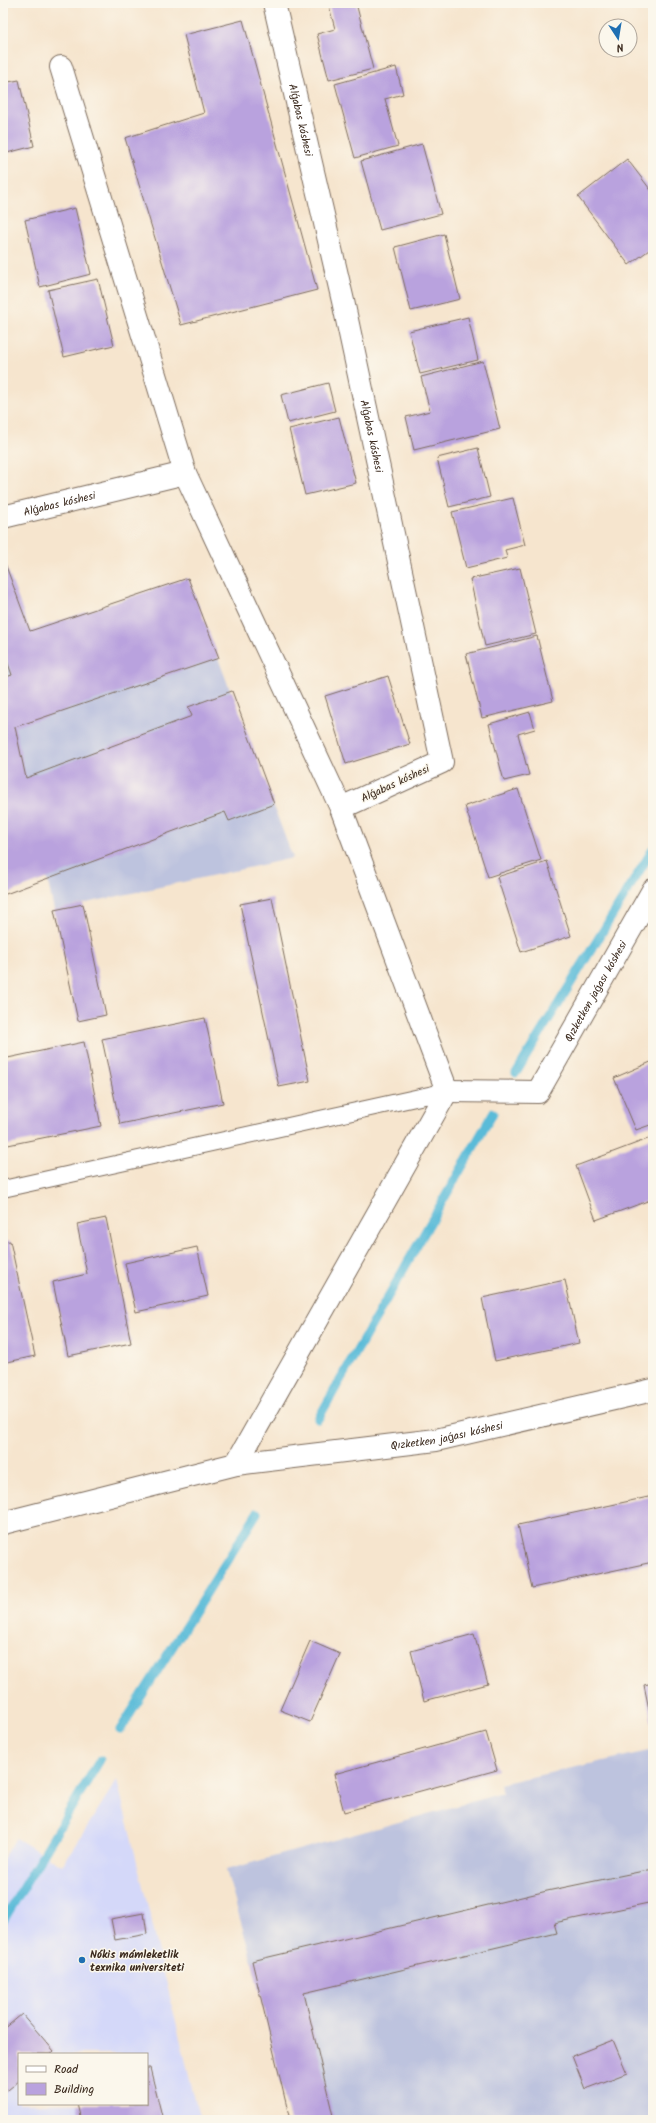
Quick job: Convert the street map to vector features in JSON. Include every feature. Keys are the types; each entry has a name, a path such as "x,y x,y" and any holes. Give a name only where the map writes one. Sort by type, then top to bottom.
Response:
{"street":[{"name":"Alǵabas kóshesi","path":"274,3 341,294 442,762 341,808"},
{"path":"61,67 185,473 341,808 447,1091 236,1464"},
{"name":"Alǵabas kóshesi","path":"3,517 185,473"},
{"name":"Qızketken jaǵası kóshesi","path":"447,1091 538,1092 653,890"},
{"name":"Qızketken jaǵası kóshesi","path":"3,1523 236,1464 436,1440 653,1390"}],"lane":[{"path":"3,1189 447,1091"}],"shaded area":[{"path":"3,557 30,631 188,578 293,858 54,910 47,878 3,895"},
{"path":"653,1750 653,2120 290,2120 252,1961 226,1870 503,1793 500,1784"},
{"name":"Nókis mámleketlik texnika universiteti","path":"117,1780 200,2120 3,2120 3,1859 16,1838 62,1866"}],"building":[{"path":"339,3 356,3 373,69 329,80 317,34 335,29 329,6"},
{"path":"243,20 317,290 181,325 125,138 204,113 184,35"},
{"path":"396,67 403,94 385,99 398,146 355,158 335,84"},
{"path":"19,80 34,146 3,154 3,83"},
{"path":"422,144 441,214 380,230 361,161"},
{"path":"627,159 653,193 653,247 629,265 578,197"},
{"path":"75,208 91,274 40,287 25,220"},
{"path":"444,234 460,299 411,311 395,247"},
{"path":"98,279 114,345 64,357 48,290"},
{"path":"468,317 478,360 420,374 409,331"},
{"path":"483,361 500,429 414,450 406,417 430,411 421,377"},
{"path":"328,383 335,411 288,423 281,395"},
{"path":"339,417 356,483 305,495 289,429"},
{"path":"478,448 490,497 449,507 437,458"},
{"path":"513,498 525,545 505,550 507,558 466,568 452,512"},
{"path":"3,558 30,631 188,578 219,658 15,727 26,778 192,716 188,707 232,691 274,804 229,821 225,812 3,895 3,678 12,675 3,649"},
{"path":"520,568 536,634 485,646 470,579"},
{"path":"537,636 553,701 482,718 466,654"},
{"path":"388,676 410,744 346,764 325,696"},
{"path":"530,712 535,729 518,734 529,775 504,781 489,724"},
{"path":"518,789 541,860 488,877 465,806"},
{"path":"547,861 571,936 521,952 497,877"},
{"path":"272,898 310,1081 279,1087 240,904"},
{"path":"83,904 106,1015 78,1021 54,910"},
{"path":"205,1018 223,1103 120,1124 102,1039"},
{"path":"84,1042 101,1126 3,1146 3,1059"},
{"path":"653,1061 653,1124 636,1130 614,1078"},
{"path":"653,1137 653,1199 596,1220 576,1166"},
{"path":"106,1218 131,1343 68,1356 53,1282 87,1274 77,1224"},
{"path":"10,1241 35,1356 3,1363 3,1242"},
{"path":"197,1247 208,1296 136,1312 125,1263"},
{"path":"565,1280 579,1343 495,1361 482,1298"},
{"path":"653,1496 653,1562 532,1588 518,1525"},
{"path":"474,1634 488,1684 424,1701 411,1651"},
{"path":"310,1641 340,1654 310,1722 280,1710"},
{"path":"653,1683 653,1724 652,1724 644,1685"},
{"path":"486,1732 497,1770 344,1812 334,1774"},
{"path":"653,1869 653,1902 554,1923 557,1933 304,1993 334,2120 290,2120 252,1961 547,1891"},
{"path":"144,1913 147,1934 115,1940 111,1919"},
{"path":"22,2014 54,2051 52,2053 18,2053 18,2082 3,2094 3,2030"},
{"path":"613,2040 627,2073 585,2089 572,2056"},
{"path":"148,2068 150,2068 163,2120 81,2120 77,2105 148,2105"}],"waterway":[{"path":"516,1073 653,849"},
{"path":"318,1419 493,1113"},
{"path":"120,1730 257,1513"},
{"path":"3,1921 100,1760"}],"place":[{"name":"Nókis mámleketlik texnika universiteti","path":"82,1960"}]}
